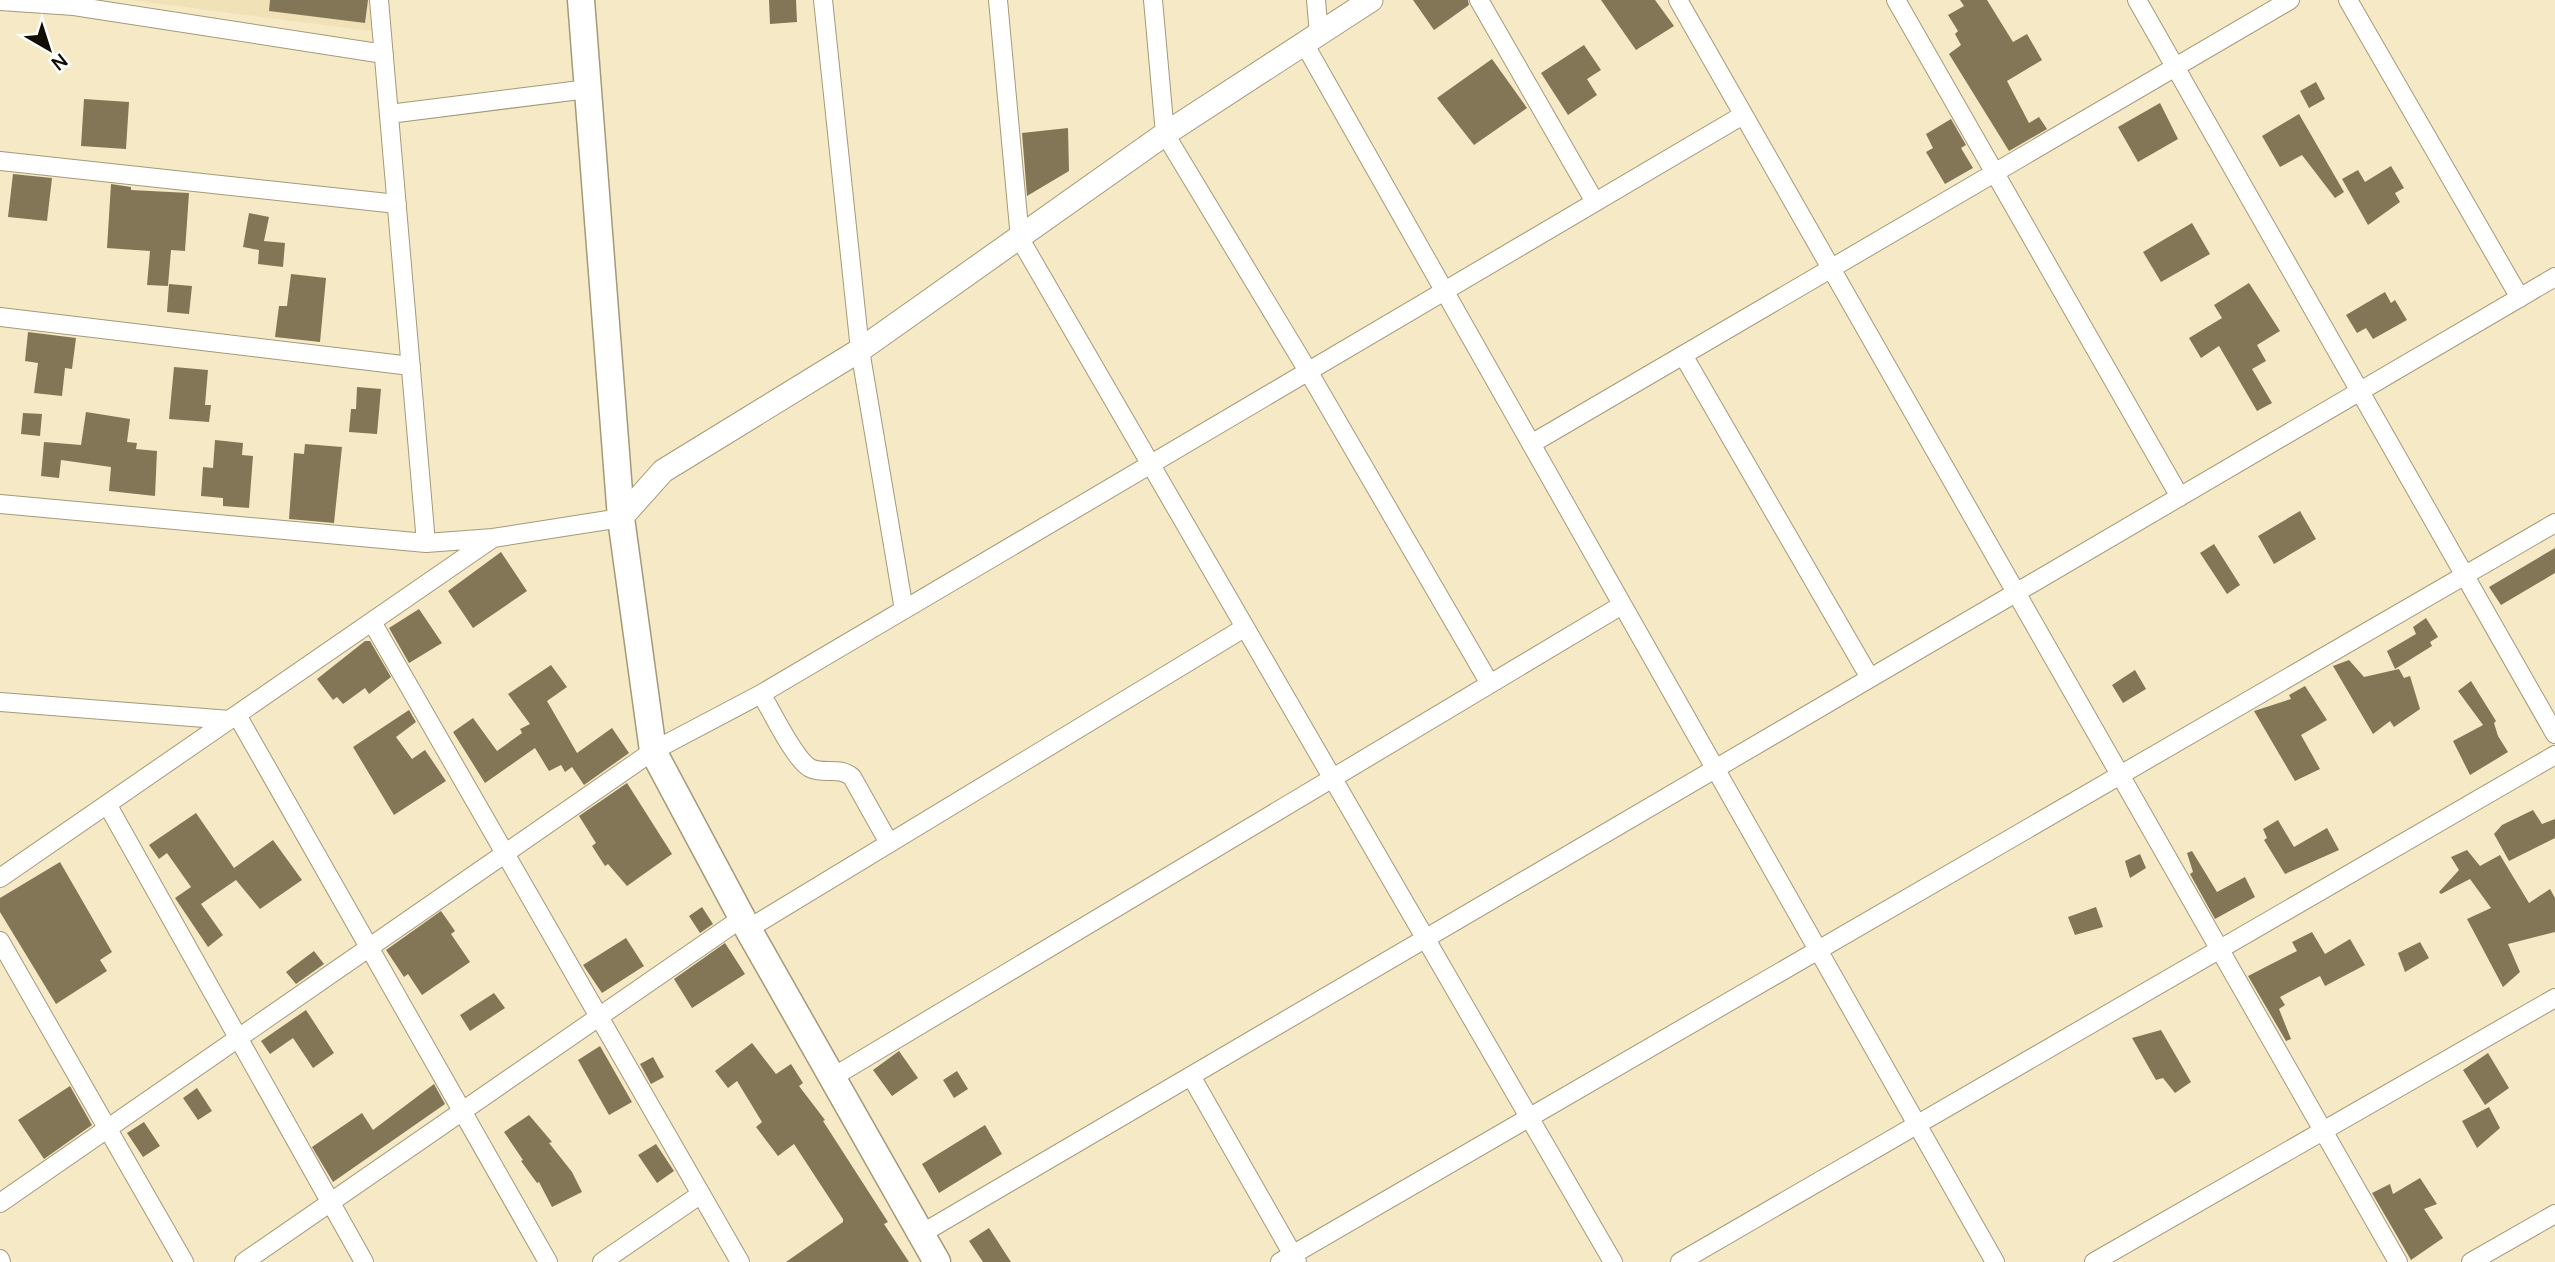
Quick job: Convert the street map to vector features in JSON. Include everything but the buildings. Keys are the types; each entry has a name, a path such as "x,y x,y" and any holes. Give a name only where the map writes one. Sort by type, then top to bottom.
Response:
{"main road":[{"path":"581,0 621,518 653,751 745,923 934,1261"}],"street":[{"path":"379,0 426,544"},
{"path":"823,0 860,349 904,610"},
{"path":"998,0 1020,239 1613,1262"},
{"path":"1153,0 1165,134 1308,371 1490,684"},
{"path":"1316,0 1312,40 1444,291 1995,1262"},
{"path":"0,504 426,544 494,538 621,518 663,471 860,349 1020,239 1165,134 1371,0"},
{"path":"1479,0 1595,202"},
{"path":"1678,0 2398,1262"},
{"path":"1896,0 2180,496"},
{"path":"2137,0 2555,734"},
{"path":"1531,444 2290,0"},
{"path":"2348,0 2519,298"},
{"path":"0,1 74,3 384,54"},
{"path":"389,114 588,89"},
{"path":"0,1203 653,751 761,694 1743,115"},
{"path":"0,161 397,204"},
{"path":"921,1234 2555,277"},
{"path":"0,317 411,366"},
{"path":"1684,355 1870,678"},
{"path":"1191,1076 1290,1260 1529,1118 2555,523"},
{"path":"0,878 494,538"},
{"path":"833,1077 1622,606"},
{"path":"372,622 740,1262"},
{"path":"244,1262 599,1016 745,923 889,843 1244,628"},
{"path":"761,694 803,763 820,771 845,771 852,777 889,843"},
{"path":"0,702 233,717"},
{"path":"233,717 370,948 548,1262"},
{"path":"1679,1262 2555,755"},
{"path":"107,804 365,1262"},
{"path":"0,941 184,1262"},
{"path":"2094,1262 2555,998"},
{"path":"602,1262 701,1194"},
{"path":"2471,1262 2555,1214"}],"shaded area":[{"path":"131,0 369,0 372,31 371,31"}]}
